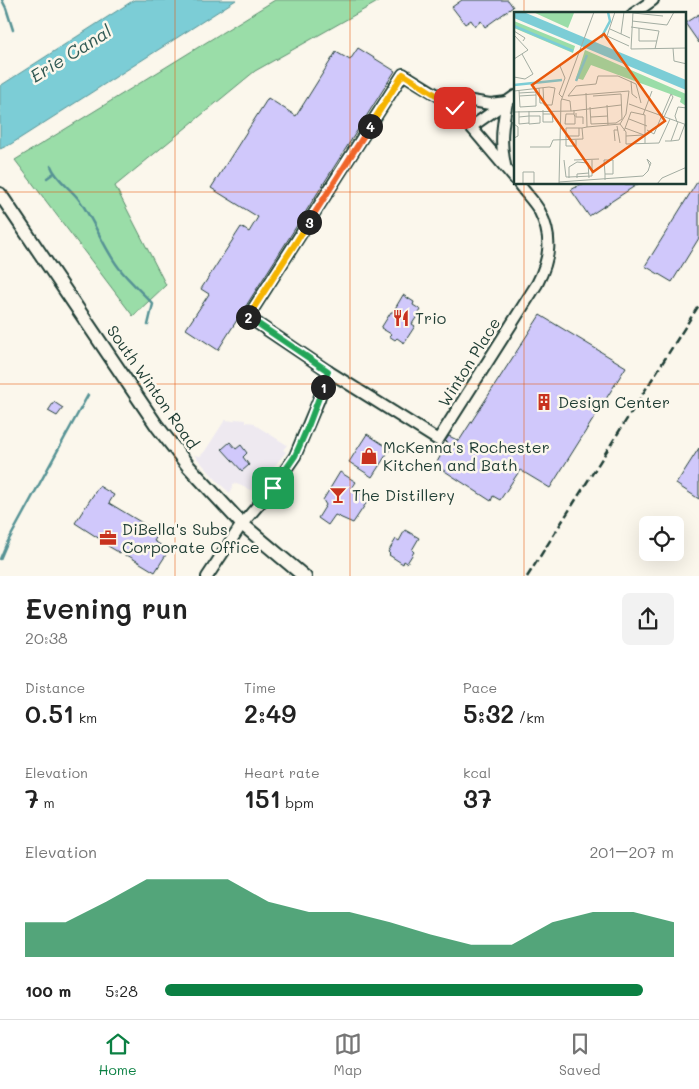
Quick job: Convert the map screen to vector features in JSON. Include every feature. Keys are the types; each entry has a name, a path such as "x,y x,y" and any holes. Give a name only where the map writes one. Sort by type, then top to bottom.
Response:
{"main road":[{"name":"South Winton Road","path":"0,194 157,426 199,479 242,524 305,576"}],"street":[{"path":"636,12 653,0"},
{"name":"Winton Place","path":"514,178 455,108 403,74 248,317 328,371 438,440 543,272 549,250 546,231 540,212 520,185"},
{"path":"436,95 490,104 511,99"},
{"path":"471,127 511,99"},
{"path":"505,168 501,136 511,99"},
{"path":"207,576 242,524 273,488 295,456 319,399 328,371"}],"shaded area":[{"path":"235,419 255,423 255,425 287,445 283,450 286,452 254,491 234,483 230,493 194,455 200,456 205,451 225,420 234,421"}],"green space":[{"path":"275,0 381,0 255,71 115,186 166,285 133,316 15,160"}],"water":[{"name":"Erie Canal","path":"134,0 236,0 11,144 0,149 0,86"}],"building":[{"path":"462,0 508,0 513,7 485,27 481,21 475,26 471,20 465,24 452,7"},
{"path":"699,14 699,43 686,24 686,22"},
{"path":"358,48 395,71 218,350 186,329 209,294 201,289 241,227 249,232 258,217 211,188 268,98 296,116 336,52 350,60"},
{"path":"699,179 699,238 672,282 645,266"},
{"path":"579,185 636,185 589,216 571,190"},
{"name":"Trio","path":"403,295 414,302 413,305 421,310 412,324 415,326 404,343 397,338 395,340 389,336 391,334 381,328"},
{"name":"Design Center","path":"540,315 626,367 550,488 520,470 500,500 493,496 491,501 436,464 448,442 445,441 449,436 459,441"},
{"path":"54,402 63,408 57,416 48,411"},
{"name":"McKenna's Rochester Kitchen and Bath","path":"367,434 390,449 372,477 349,462"},
{"path":"230,442 236,449 241,445 247,453 243,457 249,465 242,471 222,449"},
{"path":"699,448 699,499 676,484"},
{"path":"340,472 356,482 352,488 369,499 353,523 335,515 328,525 318,518 326,505 323,500"},
{"path":"99,486 114,495 109,503 159,533 154,541 169,550 155,572 108,546 75,523"},
{"path":"405,530 419,538 412,550 414,552 407,563 404,561 403,564 389,555 388,552 396,539 399,541"}],"waterway":[{"path":"2,0 13,30"},
{"path":"51,166 57,176 80,201 119,268 153,304 148,325"},
{"path":"47,178 54,173"},
{"path":"0,559 88,395"}],"railway":[{"path":"528,576 699,305"}],"place":[{"name":"Trio","path":"401,318"},
{"name":"Design Center","path":"544,402"},
{"name":"McKenna's Rochester Kitchen and Bath","path":"369,456"},
{"name":"The Distillery","path":"338,495"},
{"name":"DiBella's Subs Corporate Office","path":"108,538"}],"route":[{"path":"273,488 295,456 319,399 328,371 248,317 403,74 455,108"}]}
